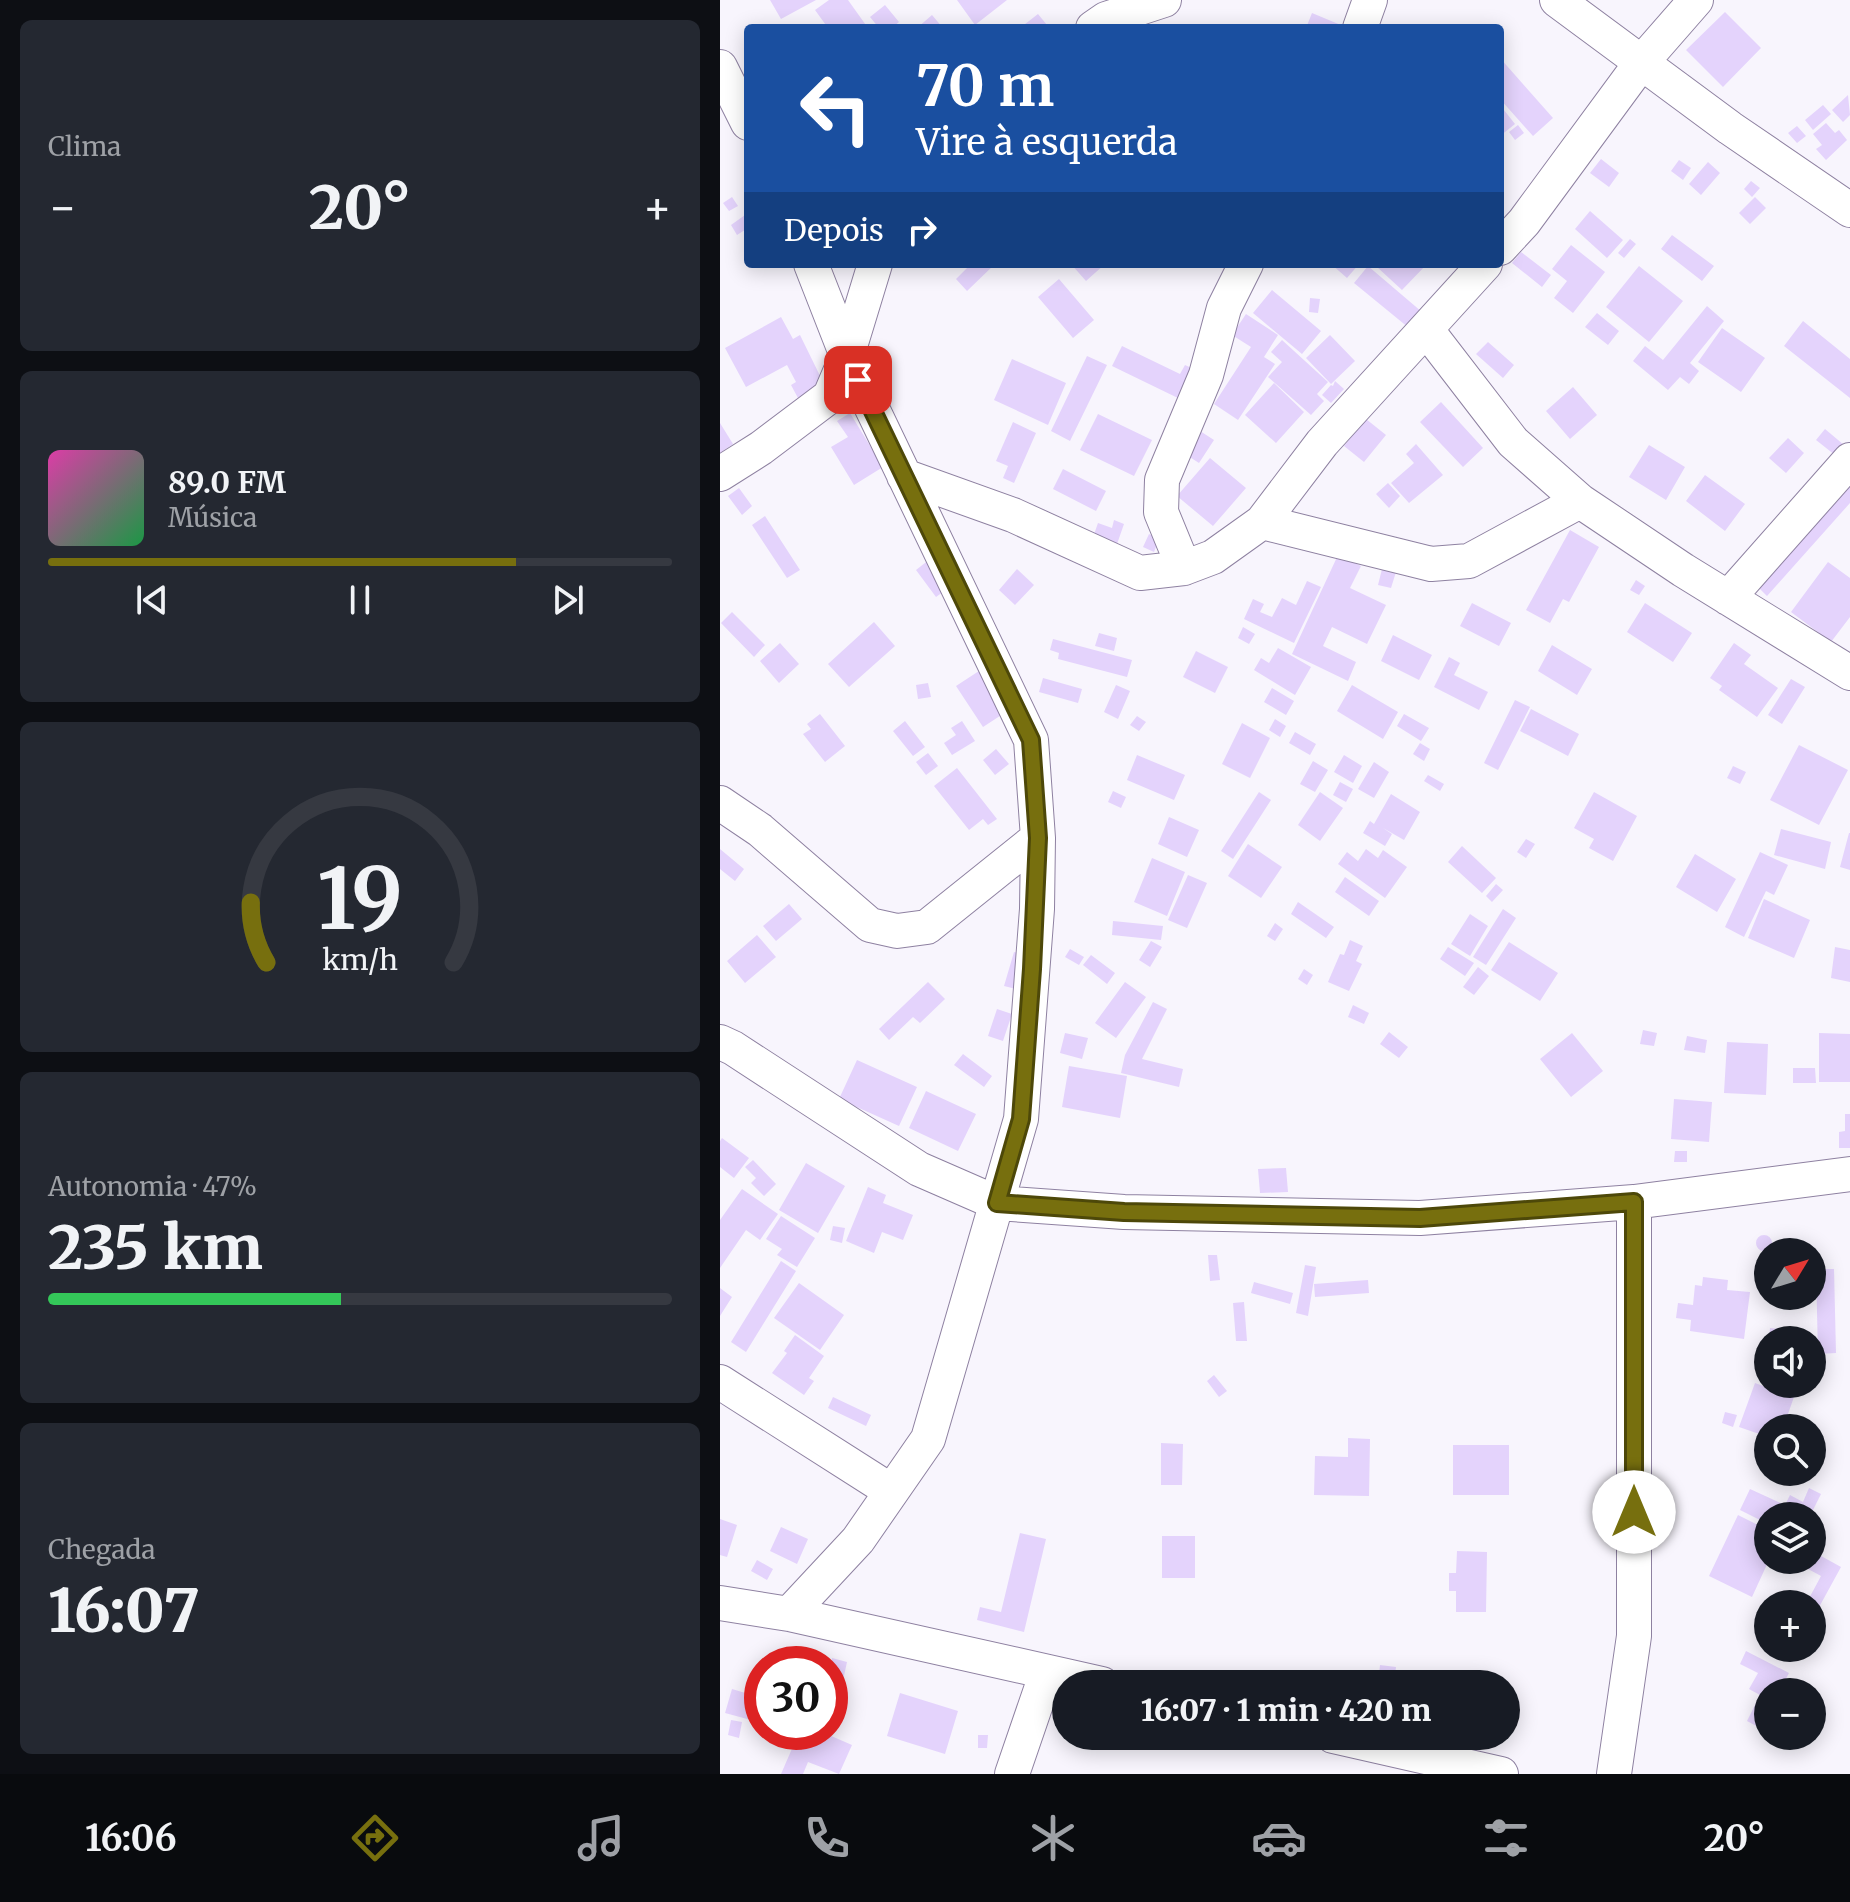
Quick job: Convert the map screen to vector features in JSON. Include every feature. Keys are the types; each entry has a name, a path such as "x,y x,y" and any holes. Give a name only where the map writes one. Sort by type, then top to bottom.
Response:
{"street":[{"path":"1096,16 1164,0"},
{"path":"1361,24 1370,0"},
{"path":"1557,0 1850,210"},
{"path":"1504,244 1524,222 1641,63 1696,0"},
{"path":"720,67 744,115"},
{"path":"789,1614 858,1540 928,1439 1021,1119 1037,909 1038,838 1031,740 847,356 813,268"},
{"path":"720,474 761,448 830,396 847,356 874,268"},
{"path":"1184,568 1161,512 1162,480 1206,375 1224,308 1244,268"},
{"path":"904,476 1013,515 1140,573 1184,568 1213,557 1262,522 1322,443 1481,268"},
{"path":"1426,329 1513,442 1580,501 1850,673"},
{"path":"1728,598 1850,460"},
{"path":"1262,522 1431,564 1469,561 1580,501"},
{"path":"720,803 760,830 870,925 897,931 927,927 1038,838"},
{"path":"720,1042 919,1169 997,1203 1124,1212 1420,1218 1634,1202 1850,1174"},
{"path":"1614,1774 1634,1636 1634,1202"},
{"path":"720,1382 891,1491"},
{"path":"720,1603 789,1614 1052,1673"},
{"path":"1012,1774 1047,1672"},
{"path":"1395,1750 1501,1774"}],"building":[{"path":"770,0 816,0 781,19"},
{"path":"829,0 848,0 865,24 825,24 815,10"},
{"path":"957,0 1007,0 976,24"},
{"path":"885,5 899,22 876,24 870,17"},
{"path":"1725,12 1761,48 1723,87 1686,50"},
{"path":"1312,13 1338,24 1308,24"},
{"path":"1038,14 1046,24 1025,24"},
{"path":"932,15 940,24 922,24"},
{"path":"1504,63 1553,118 1533,136 1504,103"},
{"path":"1848,95 1850,115 1843,122 1832,110"},
{"path":"1823,105 1831,114 1813,130 1805,120"},
{"path":"1504,110 1515,124 1504,133"},
{"path":"1826,123 1835,133 1839,130 1847,140 1826,160 1816,149 1822,145 1813,134"},
{"path":"1518,125 1524,133 1515,140 1509,132"},
{"path":"1797,126 1806,136 1797,143 1788,133"},
{"path":"1601,159 1619,173 1609,187 1590,173"},
{"path":"1679,160 1691,168 1683,180 1671,171"},
{"path":"1708,162 1720,173 1701,195 1689,184"},
{"path":"1751,181 1760,188 1752,197 1744,189"},
{"path":"732,197 738,206 729,211 723,203"},
{"path":"1755,197 1766,208 1750,224 1739,213"},
{"path":"1590,211 1623,240 1607,258 1575,229"},
{"path":"744,216 744,231 737,235 731,225"},
{"path":"1672,235 1714,266 1702,281 1661,249"},
{"path":"1630,239 1636,244 1624,258 1618,253"},
{"path":"1571,245 1605,272 1573,313 1554,298 1567,281 1552,269"},
{"path":"1521,252 1551,275 1542,287 1512,263"},
{"path":"1639,266 1683,301 1649,342 1606,307"},
{"path":"967,268 991,268 967,291 956,279"},
{"path":"1075,268 1101,268 1086,281"},
{"path":"1336,268 1356,268 1347,278"},
{"path":"1366,268 1370,268 1422,312 1409,328 1354,283"},
{"path":"1378,268 1423,268 1402,290"},
{"path":"1059,279 1094,320 1073,338 1038,297"},
{"path":"1272,290 1321,331 1302,354 1253,313"},
{"path":"1310,298 1320,299 1318,313 1309,312"},
{"path":"1707,306 1724,321 1690,363 1699,371 1689,384 1680,377 1668,390 1633,361 1645,346 1663,360"},
{"path":"1597,313 1619,331 1608,345 1585,327"},
{"path":"1246,314 1278,335 1264,357 1275,364 1238,420 1214,404 1251,347 1232,335"},
{"path":"781,317 793,339 800,335 824,384 798,398 791,385 796,382 787,365 746,387 725,348"},
{"path":"1803,321 1850,359 1850,398 1784,346"},
{"path":"1722,328 1765,358 1741,392 1698,362"},
{"path":"1330,335 1355,361 1331,384 1306,358"},
{"path":"1282,340 1328,382 1317,394 1324,401 1311,415 1268,377 1282,362 1271,352"},
{"path":"1488,342 1514,365 1503,378 1476,354"},
{"path":"1122,346 1180,374 1185,365 1196,370 1182,400 1112,366"},
{"path":"1087,356 1107,365 1070,441 1051,431"},
{"path":"1012,359 1066,383 1048,425 994,400"},
{"path":"1335,381 1344,389 1331,403 1322,395"},
{"path":"1274,383 1304,412 1276,443 1245,415"},
{"path":"1573,387 1597,415 1570,439 1546,411"},
{"path":"1441,402 1483,448 1463,467 1420,422"},
{"path":"850,413 883,467 854,485 831,447 848,437 837,421"},
{"path":"1098,414 1152,440 1134,476 1080,450"},
{"path":"1366,419 1386,435 1364,462 1344,446"},
{"path":"1013,422 1036,433 1014,483 1003,478 1008,466 996,461"},
{"path":"720,423 733,444 720,453"},
{"path":"1825,429 1844,445 1835,455 1816,440"},
{"path":"1200,431 1214,440 1199,463 1185,454"},
{"path":"1788,438 1804,453 1786,473 1769,458"},
{"path":"1416,444 1443,475 1409,503 1391,483 1414,463 1406,454"},
{"path":"1649,445 1685,467 1666,500 1629,477"},
{"path":"1210,458 1246,488 1213,526 1177,496"},
{"path":"1063,469 1106,491 1096,511 1053,489"},
{"path":"1705,475 1745,504 1725,531 1686,501"},
{"path":"1850,475 1850,503 1767,596 1754,583"},
{"path":"1388,483 1400,496 1389,508 1376,494"},
{"path":"739,488 752,506 742,515 728,496"},
{"path":"765,516 800,570 787,578 752,525"},
{"path":"1114,520 1124,524 1117,544 1092,540 1098,523 1112,528"},
{"path":"1570,530 1599,547 1569,602 1563,599 1550,623 1526,610"},
{"path":"1149,534 1159,539 1154,552 1143,547"},
{"path":"1338,555 1361,566 1350,588 1386,605 1367,644 1332,627 1323,646 1356,662 1348,681 1292,654"},
{"path":"930,559 950,587 936,597 916,570"},
{"path":"1828,562 1850,578 1850,617 1831,642 1791,612"},
{"path":"1017,569 1034,585 1015,605 999,590"},
{"path":"1382,569 1396,572 1391,588 1378,585"},
{"path":"1636,580 1645,586 1639,595 1630,590"},
{"path":"1307,581 1321,587 1294,643 1244,619 1253,599 1264,604 1260,612 1272,617 1282,598 1296,605"},
{"path":"1472,603 1511,623 1499,646 1460,626"},
{"path":"1645,603 1692,633 1673,662 1627,632"},
{"path":"732,612 765,645 754,657 721,623"},
{"path":"874,622 895,646 849,687 828,664"},
{"path":"1243,627 1255,634 1249,644 1238,638"},
{"path":"1099,633 1117,638 1114,651 1095,646"},
{"path":"1393,635 1432,655 1419,680 1381,661"},
{"path":"1053,639 1132,660 1127,677 1058,659 1059,653 1050,650"},
{"path":"780,643 799,664 779,683 760,661"},
{"path":"1734,643 1751,655 1744,664 1778,688 1757,717 1719,690 1722,686 1710,678"},
{"path":"1552,645 1592,669 1577,695 1538,671"},
{"path":"1278,648 1311,667 1295,695 1254,670 1261,658 1269,663"},
{"path":"1196,651 1228,667 1215,693 1183,677"},
{"path":"1449,657 1460,663 1454,675 1488,692 1479,710 1434,687"},
{"path":"979,671 1006,712 983,727 956,686"},
{"path":"1043,678 1082,689 1078,703 1039,692"},
{"path":"1791,679 1805,687 1782,724 1768,715"},
{"path":"928,683 931,697 918,699 916,685"},
{"path":"1116,685 1130,691 1118,719 1104,712"},
{"path":"1352,685 1398,712 1383,739 1337,711"},
{"path":"1272,688 1294,701 1286,715 1264,702"},
{"path":"1515,700 1530,707 1498,770 1484,763"},
{"path":"1531,709 1579,734 1568,756 1520,731"},
{"path":"820,714 845,746 825,762 803,734 811,729 807,724"},
{"path":"1404,714 1429,728 1421,741 1397,726"},
{"path":"1137,716 1146,722 1139,731 1130,725"},
{"path":"1275,719 1286,726 1280,737 1269,730"},
{"path":"905,721 925,747 913,756 893,731"},
{"path":"962,721 975,741 952,755 944,743 956,735 951,728"},
{"path":"1242,723 1270,738 1250,778 1222,764"},
{"path":"1295,732 1316,744 1310,755 1289,743"},
{"path":"1420,743 1430,749 1424,761 1413,754"},
{"path":"1799,745 1848,770 1819,825 1770,800"},
{"path":"996,749 1009,764 995,775 983,760"},
{"path":"928,753 938,766 926,775 916,762"},
{"path":"1137,755 1185,775 1174,800 1127,780"},
{"path":"1344,755 1362,766 1353,783 1334,772"},
{"path":"1313,761 1328,770 1315,792 1300,784"},
{"path":"1374,762 1389,772 1374,798 1358,789"},
{"path":"1733,766 1746,772 1740,784 1727,778"},
{"path":"957,768 997,819 988,825 983,819 969,830 934,786"},
{"path":"1428,775 1444,784 1440,791 1424,781"},
{"path":"1340,782 1353,789 1346,802 1333,795"},
{"path":"1113,791 1126,797 1121,808 1108,802"},
{"path":"1259,792 1271,800 1233,859 1221,851"},
{"path":"1320,792 1343,808 1320,841 1298,825"},
{"path":"1594,792 1637,816 1613,861 1589,848 1594,839 1574,828"},
{"path":"1391,794 1420,812 1404,840 1383,828 1392,834 1385,846 1363,833 1370,821 1374,824"},
{"path":"1169,817 1199,830 1187,857 1158,844"},
{"path":"1781,829 1831,842 1825,869 1774,855"},
{"path":"1850,833 1850,870 1840,867"},
{"path":"1526,839 1535,844 1526,858 1517,852"},
{"path":"1248,844 1282,867 1261,898 1228,876"},
{"path":"1462,846 1496,878 1482,893 1448,862"},
{"path":"720,849 744,869 735,881 720,869"},
{"path":"1366,849 1378,858 1383,850 1407,867 1385,898 1338,864 1347,852 1358,861"},
{"path":"1760,852 1788,865 1774,895 1766,891 1744,937 1725,927"},
{"path":"1695,854 1736,879 1717,912 1676,887"},
{"path":"1152,858 1185,872 1167,916 1134,902"},
{"path":"1188,875 1207,883 1187,928 1168,920"},
{"path":"1345,877 1379,901 1369,916 1335,892"},
{"path":"1496,884 1503,890 1492,902 1486,896"},
{"path":"1764,899 1810,920 1794,958 1748,938"},
{"path":"1298,902 1334,927 1326,938 1291,914"},
{"path":"789,904 802,919 776,941 763,926"},
{"path":"1503,909 1516,918 1486,965 1473,957"},
{"path":"1470,914 1488,926 1470,956 1451,944"},
{"path":"1113,921 1163,926 1161,940 1112,935"},
{"path":"1275,923 1283,929 1275,941 1267,936"},
{"path":"757,935 776,957 745,983 727,961"},
{"path":"1350,940 1363,946 1356,961 1362,964 1349,991 1328,982"},
{"path":"1151,941 1162,947 1150,967 1139,960"},
{"path":"1509,942 1558,973 1540,1001 1491,970"},
{"path":"1448,947 1474,963 1465,976 1440,959"},
{"path":"1835,947 1850,950 1850,982 1831,978"},
{"path":"1070,949 1084,957 1079,965 1065,957"},
{"path":"1014,952 1025,955 1016,989 1004,986"},
{"path":"1091,955 1115,973 1107,984 1083,965"},
{"path":"1478,967 1489,976 1474,995 1463,987"},
{"path":"1304,969 1313,975 1307,985 1298,979"},
{"path":"928,982 945,999 920,1023 913,1017 889,1040 879,1029"},
{"path":"1125,982 1146,997 1116,1038 1095,1023"},
{"path":"1153,1002 1167,1009 1142,1059 1183,1069 1179,1087 1121,1073 1125,1055"},
{"path":"1353,1005 1369,1013 1364,1024 1348,1017"},
{"path":"997,1009 1012,1014 1003,1041 988,1036"},
{"path":"1643,1030 1657,1033 1654,1046 1640,1044"},
{"path":"1389,1032 1408,1047 1399,1058 1380,1044"},
{"path":"1065,1033 1088,1038 1082,1059 1060,1053"},
{"path":"1572,1033 1603,1071 1571,1097 1540,1059"},
{"path":"1819,1033 1850,1034 1850,1082 1819,1082"},
{"path":"1687,1036 1707,1040 1705,1053 1684,1050"},
{"path":"1727,1042 1768,1044 1766,1095 1724,1093"},
{"path":"963,1054 992,1076 984,1087 954,1065"},
{"path":"857,1060 917,1087 899,1126 839,1099"},
{"path":"1069,1066 1127,1076 1120,1118 1062,1107"},
{"path":"1793,1068 1815,1068 1816,1083 1793,1083"},
{"path":"926,1091 976,1114 958,1151 909,1128"},
{"path":"1674,1099 1712,1102 1709,1142 1671,1139"},
{"path":"1845,1114 1850,1114 1850,1148 1839,1148 1839,1132 1845,1131"},
{"path":"722,1138 749,1158 734,1178 720,1167"},
{"path":"1675,1151 1687,1151 1687,1162 1674,1162"},
{"path":"753,1160 776,1184 764,1196 751,1183 756,1178 745,1167"},
{"path":"806,1163 845,1186 818,1233 779,1210"},
{"path":"1286,1168 1288,1192 1260,1193 1258,1169"},
{"path":"868,1187 886,1195 883,1203 913,1215 903,1240 882,1232 874,1253 846,1241"},
{"path":"742,1189 778,1214 760,1240 746,1230 720,1268 720,1220"},
{"path":"781,1216 815,1238 797,1267 777,1255 782,1249 766,1239"},
{"path":"833,1226 845,1228 842,1243 830,1240"},
{"path":"1208,1255 1217,1255 1220,1280 1210,1281"},
{"path":"781,1261 796,1271 746,1352 731,1342"},
{"path":"1305,1265 1316,1267 1308,1316 1296,1313"},
{"path":"1826,1269 1834,1269 1836,1353 1826,1354 1826,1326 1817,1326 1817,1310 1826,1310"},
{"path":"1703,1277 1728,1280 1727,1290 1750,1292 1744,1339 1690,1331 1691,1320 1676,1318 1678,1303 1693,1305 1695,1285 1702,1286"},
{"path":"1368,1280 1369,1293 1315,1297 1314,1284"},
{"path":"1254,1282 1293,1293 1290,1304 1251,1293"},
{"path":"799,1283 844,1315 820,1350 774,1318"},
{"path":"720,1288 732,1297 720,1316"},
{"path":"1244,1302 1247,1341 1236,1341 1233,1303"},
{"path":"795,1335 824,1356 809,1378 814,1381 804,1395 772,1373 787,1353 784,1351"},
{"path":"1214,1375 1227,1391 1219,1397 1207,1381"},
{"path":"1754,1386 1754,1398 1794,1398 1788,1414 1754,1414 1754,1432 1739,1427"},
{"path":"833,1397 871,1415 866,1426 828,1408"},
{"path":"1725,1412 1737,1415 1733,1427 1722,1423"},
{"path":"1348,1438 1370,1439 1369,1496 1314,1495 1315,1456 1348,1457"},
{"path":"1161,1443 1183,1444 1182,1485 1161,1485"},
{"path":"1453,1445 1509,1445 1509,1495 1453,1495"},
{"path":"1809,1488 1821,1494 1817,1502 1803,1502"},
{"path":"1750,1489 1778,1502 1754,1502 1754,1517 1740,1510"},
{"path":"1790,1495 1803,1502 1786,1502"},
{"path":"1738,1515 1754,1523 1754,1574 1763,1574 1752,1597 1709,1576"},
{"path":"720,1519 737,1525 727,1557 720,1555"},
{"path":"781,1527 808,1539 797,1564 770,1551"},
{"path":"1020,1533 1046,1539 1024,1632 977,1620 980,1607 1001,1612"},
{"path":"1162,1536 1195,1536 1195,1578 1162,1578"},
{"path":"1457,1551 1487,1552 1486,1612 1456,1612 1456,1591 1449,1591 1449,1573 1456,1573"},
{"path":"1826,1559 1841,1567 1826,1594 1826,1590 1814,1590 1821,1576 1817,1574 1826,1574"},
{"path":"757,1560 773,1569 767,1580 751,1571"},
{"path":"1746,1651 1754,1655 1754,1662 1768,1662 1789,1673 1786,1678 1755,1678 1758,1673 1740,1664"},
{"path":"1380,1665 1396,1667 1396,1670 1379,1670"},
{"path":"732,1689 744,1693 744,1718 725,1713"},
{"path":"900,1693 958,1711 945,1754 887,1736"},
{"path":"1754,1707 1754,1725 1747,1721"},
{"path":"731,1720 742,1722 739,1738 728,1735"},
{"path":"978,1735 988,1735 987,1748 978,1748"},
{"path":"848,1743 852,1745 839,1774 808,1762 803,1774 781,1774 791,1750 848,1750"}],"route":[{"path":"858,380 1031,740 1038,838 1037,909 1021,1119 997,1203 1124,1212 1420,1218 1634,1202 1634,1512"}]}
